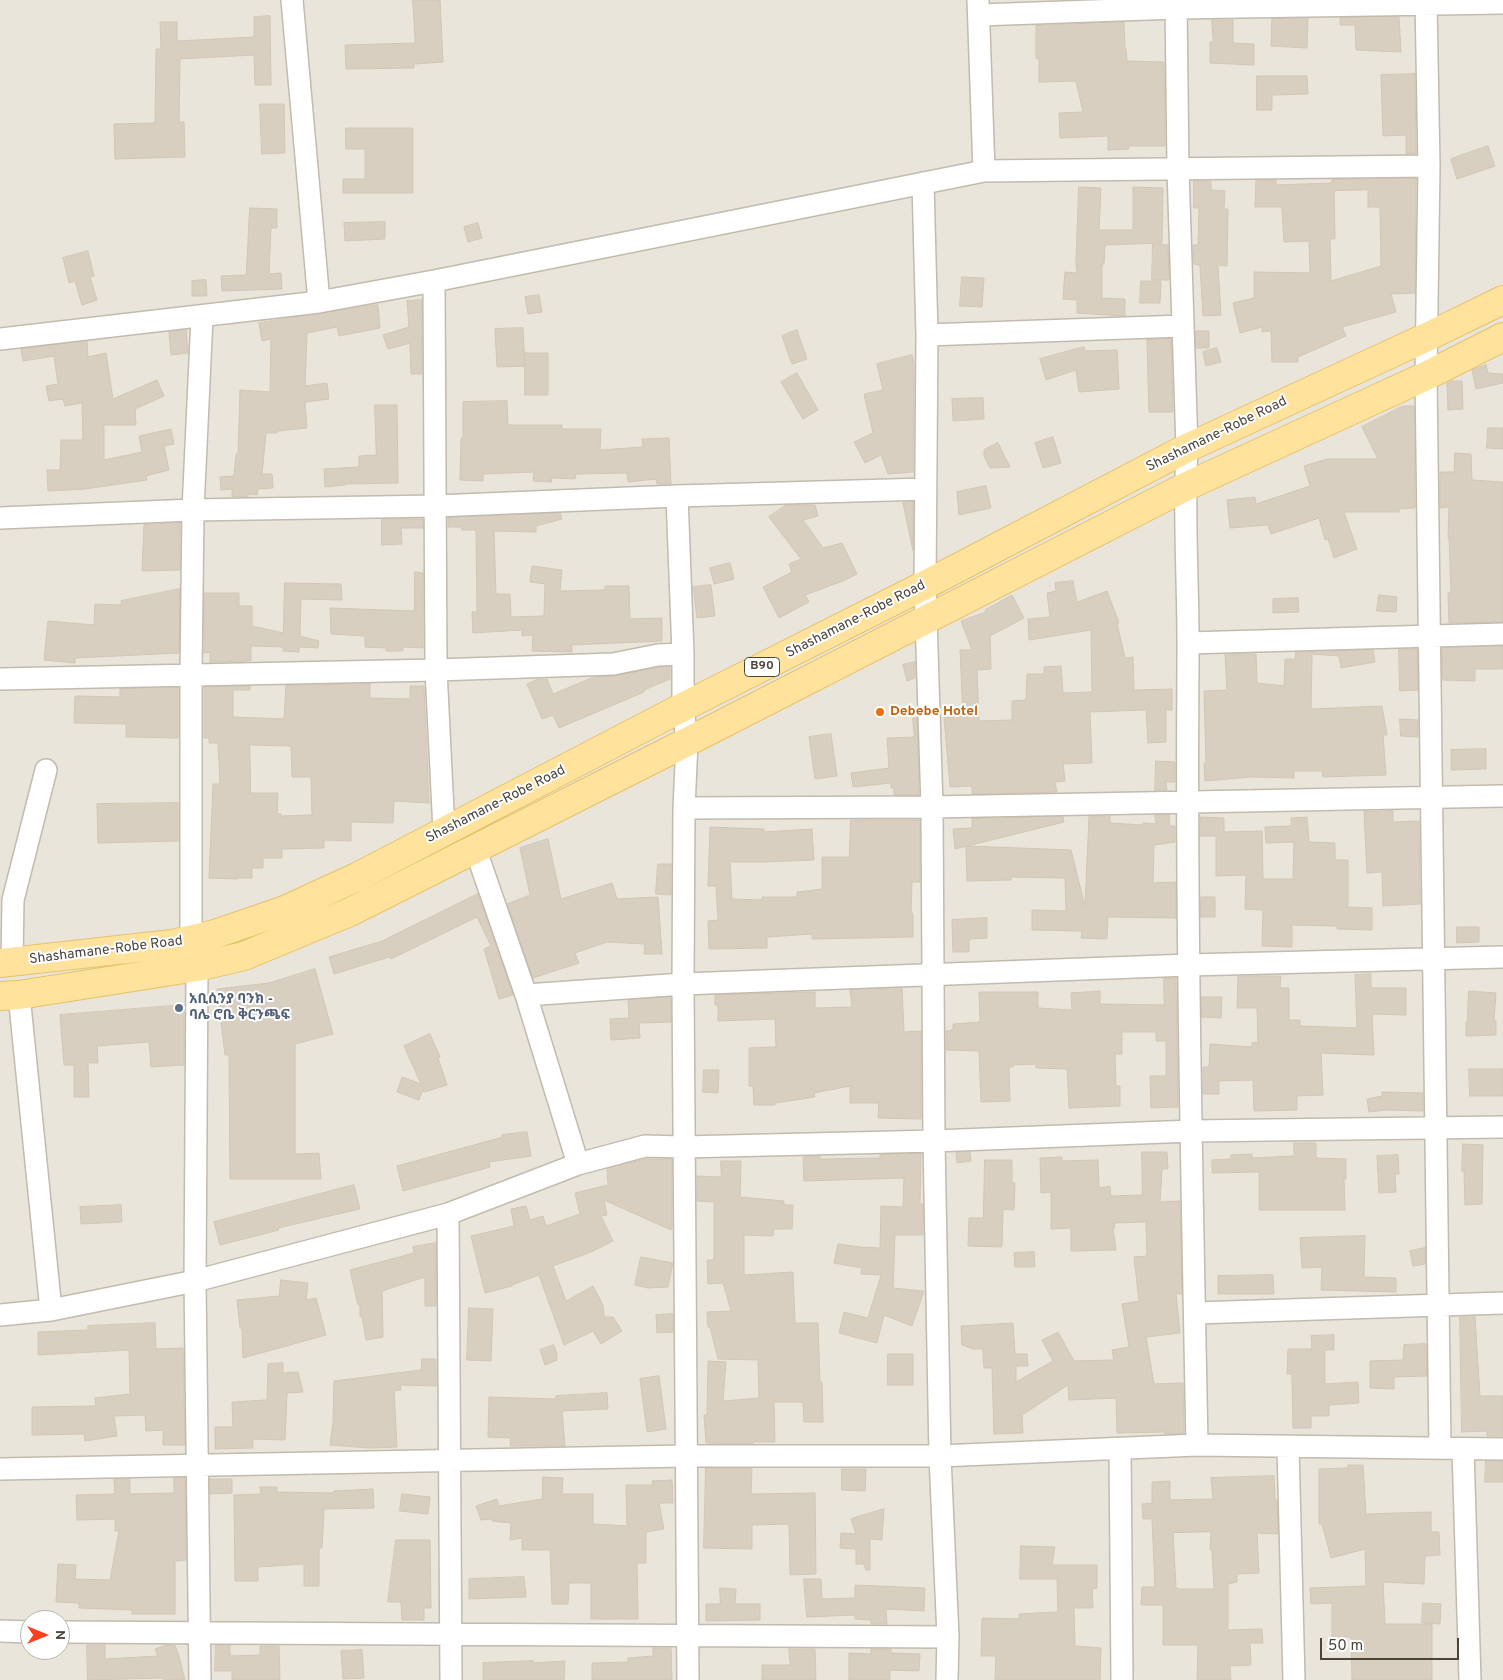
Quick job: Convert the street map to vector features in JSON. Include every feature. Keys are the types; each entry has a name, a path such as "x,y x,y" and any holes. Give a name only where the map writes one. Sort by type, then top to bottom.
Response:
{"main road":[{"name":"Shashamane-Robe Road","path":"6,962 191,941 285,910 356,877 444,832 1187,448 1503,300"},
{"name":"Shashamane-Robe Road","path":"9,996 197,967 244,956 350,912 1185,487 1426,376 1503,337"}],"street":[{"path":"292,0 319,302"},
{"path":"1426,2 1429,166 1426,376 1440,1448"},
{"path":"984,171 978,8 1176,4 1503,3"},
{"path":"1176,4 1178,169 1187,448 1185,487 1188,643 1187,801 1197,1445"},
{"path":"0,339 319,302 434,281 984,171 1429,166"},
{"path":"923,183 928,335 925,585 932,807 934,1141 940,1456 948,1637 947,1680"},
{"path":"434,281 436,670 444,832"},
{"path":"191,941 193,510 202,317"},
{"path":"928,335 1183,326"},
{"path":"0,518 193,510 436,506 677,496 925,489"},
{"path":"677,496 684,707 687,742 684,808 682,984 688,1680"},
{"path":"1188,643 1503,634"},
{"path":"0,679 436,670 614,664 658,655 683,654"},
{"path":"6,962 13,900 46,770"},
{"path":"684,808 932,807 1503,796"},
{"path":"475,848 526,995 578,1164"},
{"path":"526,995 682,984 1189,965 1503,957"},
{"path":"197,967 195,1281 200,1680"},
{"path":"9,996 51,1310"},
{"path":"0,1315 51,1310 195,1281 448,1214 578,1164 645,1146 683,1147 934,1141 1192,1131 1503,1127"},
{"path":"448,1214 450,1634 452,1680"},
{"path":"1194,1314 1503,1303"},
{"path":"0,1469 686,1456 940,1456 1197,1445 1503,1449"},
{"path":"1288,1446 1294,1680"},
{"path":"1120,1449 1122,1680"},
{"path":"1463,1449 1470,1680"},
{"path":"0,1631 20,1632"},
{"path":"70,1632 688,1634 948,1637"}],"shaded area":[{"path":"0,0 1503,0 1503,1680 0,1680"}],"building":[{"path":"413,0 440,0 443,62 414,64 414,68 346,69 345,45 415,43"},
{"path":"270,16 271,85 255,85 254,55 180,59 179,122 184,122 185,157 115,159 114,124 155,123 156,49 161,49 160,22 177,22 177,41 254,37 254,17"},
{"path":"1399,17 1401,52 1356,50 1355,25 1340,25 1340,18"},
{"path":"1308,18 1307,48 1271,46 1272,19"},
{"path":"1212,20 1233,20 1233,43 1254,44 1254,65 1210,63 1210,42 1213,42"},
{"path":"1124,22 1127,61 1164,62 1165,146 1128,146 1129,149 1108,150 1108,136 1060,138 1059,113 1083,112 1076,81 1039,82 1039,58 1036,59 1036,26"},
{"path":"1415,74 1416,154 1406,154 1406,135 1383,136 1381,75"},
{"path":"1257,76 1307,76 1308,94 1272,95 1272,110 1257,110"},
{"path":"260,104 284,104 285,153 262,154"},
{"path":"346,128 413,128 413,193 343,193 343,179 365,179 365,149 346,149"},
{"path":"1488,146 1495,166 1457,179 1451,159"},
{"path":"1416,179 1415,293 1391,294 1396,312 1342,327 1346,336 1298,357 1298,362 1272,362 1271,331 1262,332 1262,327 1240,333 1233,303 1254,298 1254,272 1310,273 1309,241 1284,242 1282,207 1255,207 1256,180 1276,180 1276,185 1332,183 1332,180","holes":["1368,190 1368,207 1380,207 1381,266 1331,281 1330,239 1335,239 1334,191"]},
{"path":"1194,181 1211,181 1211,190 1225,191 1224,209 1228,209 1227,266 1218,265 1221,315 1203,316 1200,265 1194,264 1193,245 1198,245 1199,208 1194,208"},
{"path":"1079,187 1101,188 1099,230 1133,230 1133,187 1163,188 1162,243 1105,245 1104,264 1102,264 1102,298 1125,299 1125,316 1077,313 1077,300 1063,299 1065,272 1077,273"},
{"path":"250,208 277,209 277,228 271,228 269,274 281,273 282,289 222,291 221,276 246,275"},
{"path":"385,222 385,239 345,241 344,223"},
{"path":"478,223 482,238 468,242 464,227"},
{"path":"1153,244 1168,245 1169,280 1152,280"},
{"path":"88,251 94,276 90,277 97,300 82,305 75,281 69,283 63,258"},
{"path":"962,277 984,278 982,307 960,306"},
{"path":"206,280 207,296 192,296 192,281"},
{"path":"1141,281 1161,281 1160,303 1140,303"},
{"path":"539,295 542,312 528,314 525,297"},
{"path":"422,300 422,374 411,374 410,343 388,349 383,335 409,327 407,301"},
{"path":"378,305 380,328 339,336 337,327 307,333 305,386 327,383 329,399 305,402 307,428 266,433 262,474 272,474 273,488 258,489 257,495 248,494 248,497 232,497 232,489 221,490 220,477 234,476 236,454 238,454 240,390 270,392 271,339 262,341 259,323"},
{"path":"523,328 525,366 497,367 495,329"},
{"path":"186,330 188,353 171,355 169,332"},
{"path":"797,330 807,359 792,364 782,336"},
{"path":"1196,331 1209,331 1209,348 1196,348"},
{"path":"1171,339 1173,412 1149,412 1147,340"},
{"path":"87,341 88,357 106,353 113,399 157,380 164,396 135,409 136,425 104,425 104,460 142,452 139,436 171,429 174,444 164,446 169,470 146,476 147,480 85,489 48,491 47,470 60,470 61,440 83,440 82,403 65,406 63,399 49,401 46,386 58,384 54,356 23,361 21,349"},
{"path":"1084,347 1085,351 1117,350 1119,389 1079,392 1076,370 1046,380 1040,359"},
{"path":"1217,348 1221,362 1206,366 1203,352"},
{"path":"525,353 548,353 548,395 525,395"},
{"path":"912,355 914,364 913,472 888,474 881,455 865,463 854,442 873,433 864,394 883,390 877,364"},
{"path":"1486,365 1488,373 1503,374 1503,383 1476,389 1472,370"},
{"path":"797,373 818,410 803,419 781,382"},
{"path":"1450,381 1462,381 1463,409 1448,410 1447,383"},
{"path":"983,398 984,419 953,421 952,399"},
{"path":"507,401 508,425 562,425 562,429 601,429 600,450 643,447 642,439 669,438 671,484 657,484 656,479 628,482 627,473 576,474 575,479 551,478 552,482 533,481 534,472 483,474 483,481 460,480 463,402"},
{"path":"375,405 397,405 398,483 345,484 325,487 324,469 359,467 359,456 376,455"},
{"path":"1403,406 1414,406 1415,508 1399,509 1399,512 1344,512 1357,549 1334,558 1328,539 1325,540 1319,518 1271,534 1268,525 1230,528 1227,500 1255,497 1256,504 1310,486 1304,466 1327,459 1378,459 1362,427"},
{"path":"1488,428 1503,428 1503,449 1487,448"},
{"path":"1053,437 1061,463 1043,468 1035,443"},
{"path":"998,443 1010,467 990,468 984,456 984,450"},
{"path":"1455,453 1471,454 1472,480 1503,482 1503,622 1449,623 1448,593 1451,593 1448,537 1449,507 1440,508 1440,472 1454,472"},
{"path":"986,486 991,508 959,515 957,492"},
{"path":"913,502 913,551 903,503"},
{"path":"786,505 815,505 818,516 803,520 823,548 842,543 857,574 805,595 809,602 779,618 763,587 792,572 789,564 801,559 769,517"},
{"path":"560,513 562,519 536,526 536,532 494,531 496,594 510,594 511,617 544,616 545,584 530,582 532,566 562,570 560,591 605,590 605,586 629,586 630,619 662,618 662,641 572,645 572,652 532,651 533,635 522,636 522,630 473,633 472,612 477,612 476,530 448,527 448,518"},
{"path":"382,519 423,519 423,528 401,528 402,544 382,545"},
{"path":"180,523 180,570 142,571 144,525"},
{"path":"730,563 734,579 714,584 710,568"},
{"path":"415,572 423,573 423,648 403,647 403,651 386,651 386,648 365,647 365,636 331,634 330,608 414,611"},
{"path":"1073,581 1077,602 1107,591 1119,623 1117,623 1125,658 1133,657 1134,690 1172,689 1172,710 1166,710 1166,742 1148,743 1146,710 1090,712 1092,763 1063,764 1065,781 1055,782 1057,792 972,794 972,786 950,787 944,717 963,716 960,650 972,650 961,621 986,612 985,610 1012,595 1024,618 990,636 991,669 977,670 979,721 1012,720 1012,701 1026,700 1027,674 1044,674 1044,667 1061,666 1063,693 1092,692 1091,630 1029,640 1028,619 1050,617 1047,593 1056,591 1055,583"},
{"path":"285,583 341,584 342,600 301,599 300,636 319,641 318,648 299,647 299,652 283,651 283,647 251,646 251,661 210,662 210,652 204,653 204,593 239,593 239,606 252,606 252,626 283,633"},
{"path":"711,585 715,616 697,618 693,587"},
{"path":"180,589 179,653 75,658 75,663 44,660 48,621 94,625 95,604 122,605 121,601"},
{"path":"1379,595 1397,597 1396,612 1377,611"},
{"path":"1298,598 1299,612 1273,613 1273,599"},
{"path":"1503,646 1503,669 1475,669 1475,681 1442,680 1442,648"},
{"path":"1399,649 1417,649 1418,690 1400,691"},
{"path":"1373,650 1375,662 1341,668 1339,656 1312,654 1311,709 1382,706 1387,735 1383,735 1386,775 1323,777 1322,771 1294,771 1294,778 1251,777 1205,781 1204,691 1227,690 1225,654 1256,654 1257,683 1284,686 1285,659 1295,659 1296,652"},
{"path":"915,662 915,678 907,681 903,665"},
{"path":"659,667 670,667 670,679 559,728 553,715 542,719 527,684 538,679 547,679 553,694 594,677 615,676"},
{"path":"370,684 370,698 410,699 410,686 424,686 429,803 394,801 393,823 351,822 351,841 324,840 324,848 282,849 282,858 263,858 263,868 252,868 252,878 209,878 213,784 220,784 218,743 209,743 209,738 204,738 204,687 250,686 250,690 233,690 233,717 284,719 286,686","holes":["250,745 291,746 292,777 311,777 312,815 281,816 281,814 277,814 278,793 251,793"]},
{"path":"178,688 178,738 126,737 126,724 74,723 75,696 120,697 120,689"},
{"path":"913,718 917,718 919,795 894,795 894,788 891,788 891,783 853,787 851,773 889,768 887,738 914,737"},
{"path":"1400,719 1418,720 1418,737 1401,736"},
{"path":"831,734 837,776 815,779 809,737"},
{"path":"1486,749 1486,769 1451,770 1451,750"},
{"path":"1156,761 1175,762 1175,782 1166,782 1167,790 1155,790"},
{"path":"178,803 178,841 98,843 97,804"},
{"path":"1393,811 1393,822 1419,821 1420,904 1383,906 1382,872 1367,873 1364,812"},
{"path":"1155,815 1169,815 1170,826 1175,826 1175,842 1154,845 1153,883 1176,882 1176,918 1108,917 1107,939 1081,938 1082,931 1032,930 1032,910 1066,911 1065,878 1011,877 1011,880 967,881 966,846 1071,850 1085,906 1089,816 1110,816 1110,823 1143,825 1143,823 1156,824"},
{"path":"1063,817 1064,822 955,849 953,829 972,828 972,819"},
{"path":"1201,817 1224,818 1224,832 1262,831 1263,879 1293,879 1294,842 1266,843 1265,827 1291,826 1291,818 1307,817 1309,842 1335,843 1335,860 1348,860 1348,907 1372,908 1372,930 1337,929 1337,926 1292,925 1292,947 1262,946 1263,910 1245,909 1246,875 1216,876 1216,836 1200,836"},
{"path":"851,820 920,820 920,882 912,882 911,913 913,913 913,937 812,939 812,934 767,937 767,948 709,949 708,921 718,920 716,886 708,886 710,827 764,829 764,832 812,829 814,860 730,862 732,899 762,900 762,897 797,897 797,892 822,889 822,857 849,857"},
{"path":"548,839 561,899 612,883 617,899 658,897 662,954 644,954 645,944 607,942 575,953 579,963 533,978 507,904 530,895 520,848"},
{"path":"658,864 671,864 671,895 656,894"},
{"path":"478,894 513,995 499,999 484,949 491,946 477,917 391,959 389,957 334,974 329,957 382,941"},
{"path":"1201,897 1215,897 1215,917 1201,917"},
{"path":"987,918 987,938 969,939 969,952 953,952 952,920"},
{"path":"1457,927 1479,927 1479,942 1457,943"},
{"path":"315,969 333,1034 295,1044 295,1154 319,1153 321,1179 230,1179 229,1055 225,1055 217,989 269,983"},
{"path":"1371,974 1371,988 1406,988 1406,1015 1372,1014 1374,1055 1321,1053 1323,1095 1297,1096 1297,1110 1254,1111 1253,1080 1219,1081 1219,1094 1203,1094 1203,1067 1209,1067 1210,1044 1252,1047 1252,1043 1258,1042 1257,1008 1237,1008 1238,976 1281,976 1280,988 1289,988 1289,1020 1300,1020 1300,1026 1357,1028 1355,975"},
{"path":"1164,978 1176,978 1178,1107 1151,1108 1150,1076 1166,1076 1166,1041 1156,1041 1156,1032 1122,1032 1122,1054 1115,1054 1116,1086 1120,1086 1120,1106 1069,1108 1067,1069 1036,1068 1036,1064 1013,1065 1013,1067 1009,1067 1010,1101 981,1102 979,1051 946,1050 946,1031 953,1030 953,1024 980,1022 979,992 1038,992 1038,1008 1072,1010 1071,993 1100,991 1100,1004 1164,1005"},
{"path":"902,988 904,1032 921,1031 921,1119 878,1118 879,1103 850,1103 850,1086 814,1093 815,1097 775,1103 775,1105 754,1105 753,1086 749,1086 749,1048 776,1047 775,1019 718,1021 718,1005 715,1005 715,995 815,992 815,1008 852,1007 850,990"},
{"path":"1469,991 1496,993 1494,1021 1496,1021 1496,1035 1466,1036"},
{"path":"671,997 671,1022 639,1023 640,1038 611,1040 610,1019 629,1018 628,1000"},
{"path":"1202,997 1222,997 1221,1018 1202,1017"},
{"path":"184,1005 184,1065 151,1067 149,1042 97,1046 98,1063 88,1063 89,1097 74,1097 74,1065 64,1065 60,1015"},
{"path":"430,1034 440,1057 438,1058 447,1085 424,1092 423,1089 419,1100 397,1092 402,1077 421,1084 404,1046"},
{"path":"1469,1069 1503,1069 1503,1096 1470,1096"},
{"path":"704,1070 719,1070 718,1093 703,1092"},
{"path":"1382,1092 1423,1093 1423,1111 1387,1110 1369,1112 1367,1099 1382,1096"},
{"path":"527,1132 531,1156 489,1162 490,1167 403,1191 397,1166 503,1137 502,1135"},
{"path":"1294,1143 1316,1143 1316,1158 1346,1159 1346,1179 1344,1179 1345,1210 1259,1210 1259,1172 1212,1173 1212,1160 1231,1159 1231,1155 1252,1154 1252,1158 1294,1156"},
{"path":"1463,1144 1483,1145 1482,1204 1465,1205 1464,1171 1462,1171"},
{"path":"970,1152 971,1161 957,1163 956,1153"},
{"path":"1142,1152 1167,1152 1168,1169 1162,1169 1160,1202 1180,1201 1182,1294 1176,1294 1180,1333 1146,1337 1154,1384 1183,1383 1184,1433 1117,1433 1116,1398 1069,1400 1068,1385 1022,1415 1023,1433 994,1434 992,1368 984,1368 983,1354 985,1354 983,1349 973,1349 962,1345 961,1326 1013,1323 1015,1354 1027,1354 1028,1366 1016,1366 1016,1382 1053,1361 1042,1340 1058,1332 1074,1361 1114,1360 1112,1350 1129,1347 1122,1304 1139,1301 1134,1257 1147,1256 1146,1222 1114,1223 1116,1250 1071,1251 1071,1228 1051,1229 1051,1192 1041,1193 1040,1158 1062,1157 1062,1161 1098,1160 1099,1188 1110,1186 1111,1196 1142,1195"},
{"path":"921,1154 920,1204 923,1204 923,1235 895,1235 893,1288 924,1291 912,1326 884,1315 877,1343 839,1333 844,1312 868,1318 881,1275 861,1274 862,1268 834,1263 838,1244 880,1248 881,1206 903,1207 904,1178 804,1181 803,1157 820,1156 820,1159 880,1158 880,1155"},
{"path":"1398,1155 1399,1174 1395,1174 1396,1192 1379,1193 1377,1156"},
{"path":"646,1159 672,1159 671,1230 604,1200 607,1215 601,1216 613,1241 591,1252 553,1266 566,1301 593,1286 603,1305 604,1317 613,1317 622,1331 601,1344 593,1331 564,1345 539,1275 512,1286 485,1293 471,1236 514,1226 511,1209 526,1206 530,1220 543,1216 546,1226 580,1214 575,1193 608,1185 607,1169"},
{"path":"985,1160 1012,1160 1012,1183 1015,1183 1014,1210 1003,1209 1002,1247 968,1246 969,1218 983,1218"},
{"path":"721,1161 741,1161 740,1197 784,1201 784,1205 793,1205 792,1229 774,1229 773,1236 744,1235 744,1275 793,1272 795,1323 818,1323 823,1422 804,1422 803,1402 774,1402 775,1442 753,1442 753,1444 706,1443 704,1415 707,1415 708,1361 726,1362 723,1401 759,1398 758,1360 718,1359 710,1327 708,1327 707,1312 731,1311 723,1283 708,1284 707,1260 714,1260 714,1202 697,1201 697,1176 721,1177"},
{"path":"354,1185 360,1209 278,1228 279,1230 220,1245 214,1222"},
{"path":"121,1205 122,1222 81,1224 80,1207"},
{"path":"1365,1236 1364,1277 1396,1278 1396,1292 1321,1290 1322,1267 1302,1268 1300,1238"},
{"path":"436,1243 436,1306 425,1306 425,1277 382,1291 383,1337 366,1340 362,1316 360,1317 360,1305 358,1305 350,1270 414,1253 413,1247"},
{"path":"1425,1248 1425,1264 1413,1266 1410,1251"},
{"path":"1034,1252 1035,1267 1015,1267 1014,1253"},
{"path":"641,1257 673,1263 668,1287 648,1288 635,1285"},
{"path":"1273,1275 1274,1294 1218,1294 1218,1276"},
{"path":"281,1280 308,1283 306,1300 316,1298 326,1335 243,1358 242,1328 240,1328 237,1300 279,1296"},
{"path":"469,1308 493,1309 491,1361 467,1360"},
{"path":"673,1314 673,1332 657,1333 656,1315"},
{"path":"1460,1317 1475,1317 1480,1396 1503,1396 1503,1436 1487,1436 1487,1431 1462,1432"},
{"path":"155,1323 156,1349 183,1348 185,1445 163,1445 163,1430 146,1431 145,1415 114,1416 117,1436 85,1441 84,1434 32,1435 32,1407 96,1406 95,1398 130,1394 129,1350 38,1355 38,1332 88,1330 88,1326"},
{"path":"1334,1335 1334,1350 1325,1350 1325,1384 1358,1382 1359,1403 1329,1405 1329,1416 1311,1416 1311,1428 1293,1428 1292,1374 1287,1374 1288,1349 1312,1349 1311,1336"},
{"path":"1426,1344 1427,1376 1394,1377 1394,1389 1370,1388 1370,1361 1403,1360 1404,1345"},
{"path":"554,1345 557,1360 545,1365 540,1350"},
{"path":"888,1354 913,1354 913,1385 888,1385"},
{"path":"422,1359 436,1359 436,1386 400,1385 401,1390 394,1391 397,1447 370,1448 330,1445 333,1423 334,1381 421,1370"},
{"path":"283,1363 283,1373 298,1372 303,1392 287,1393 285,1440 253,1439 253,1448 215,1449 215,1427 233,1427 232,1402 267,1400 268,1364"},
{"path":"659,1376 666,1429 647,1432 640,1379"},
{"path":"607,1393 608,1409 562,1411 565,1446 510,1446 511,1438 488,1437 489,1397 556,1399 556,1396"},
{"path":"1486,1461 1503,1461 1503,1482 1485,1482"},
{"path":"1348,1465 1363,1465 1366,1514 1431,1512 1431,1532 1439,1532 1440,1555 1425,1556 1424,1584 1383,1582 1385,1624 1432,1624 1432,1680 1352,1680 1351,1637 1332,1637 1332,1603 1311,1604 1310,1588 1366,1586 1365,1549 1331,1558 1322,1524 1319,1524 1319,1469 1348,1468"},
{"path":"706,1468 752,1468 751,1494 815,1493 816,1574 790,1575 789,1524 752,1525 752,1549 704,1548"},
{"path":"842,1469 866,1469 865,1491 842,1490"},
{"path":"1274,1476 1275,1500 1277,1500 1278,1534 1257,1533 1259,1573 1237,1574 1237,1582 1228,1584 1228,1630 1262,1629 1263,1643 1250,1643 1251,1665 1230,1666 1231,1680 1197,1680 1198,1645 1163,1645 1163,1605 1141,1605 1142,1587 1155,1587 1152,1519 1143,1519 1142,1504 1152,1503 1152,1482 1170,1481 1170,1500 1213,1499 1211,1478","holes":["1211,1532 1210,1550 1212,1550 1214,1589 1176,1588 1173,1533"]},
{"path":"543,1477 563,1478 562,1494 593,1494 593,1524 627,1526 626,1485 653,1485 652,1481 672,1480 673,1503 659,1503 664,1529 646,1532 646,1563 637,1563 638,1619 591,1619 591,1583 569,1583 568,1604 552,1604 550,1550 522,1550 522,1538 510,1540 511,1523 492,1521 492,1519 481,1520 476,1506 497,1499 499,1506 542,1499"},
{"path":"174,1478 185,1478 186,1560 175,1561 175,1614 132,1614 132,1610 79,1608 79,1603 56,1602 58,1564 76,1565 75,1579 110,1580 119,1531 115,1531 115,1519 77,1520 76,1495 115,1494 114,1479 130,1479 130,1494 174,1493"},
{"path":"210,1479 232,1479 232,1493 210,1494"},
{"path":"260,1487 277,1487 277,1492 334,1493 334,1491 373,1489 374,1508 324,1509 322,1548 319,1548 319,1586 304,1586 304,1564 258,1567 258,1581 235,1581 234,1495 261,1494"},
{"path":"402,1494 430,1497 428,1514 400,1511"},
{"path":"884,1509 882,1540 870,1539 870,1570 866,1570 864,1564 856,1564 856,1549 840,1548 841,1533 856,1534 851,1519"},
{"path":"396,1540 430,1540 431,1608 424,1608 424,1620 402,1620 401,1602 388,1602"},
{"path":"1021,1546 1055,1547 1052,1565 1097,1565 1097,1588 1092,1589 1093,1608 1074,1608 1075,1646 1101,1648 1100,1680 995,1680 996,1656 981,1656 982,1618 1019,1619 1019,1614 1058,1612 1057,1579 1020,1579"},
{"path":"524,1577 526,1597 469,1599 469,1579"},
{"path":"804,1579 821,1579 822,1599 855,1598 855,1585 925,1588 924,1611 886,1609 887,1624 871,1624 871,1620 855,1619 855,1615 807,1617"},
{"path":"720,1588 736,1589 735,1604 760,1604 760,1620 706,1621 706,1604 720,1604"},
{"path":"1423,1603 1441,1604 1440,1624 1422,1623"},
{"path":"87,1645 105,1645 105,1659 158,1656 155,1649 166,1645 175,1645 185,1680 164,1680 163,1678 88,1680"},
{"path":"216,1645 230,1645 230,1656 260,1655 260,1646 279,1646 280,1680 232,1680 232,1671 215,1671"},
{"path":"653,1648 671,1648 672,1680 592,1680 592,1663 628,1662 628,1658 653,1656"},
{"path":"789,1649 815,1649 816,1680 762,1680 762,1665 790,1665"},
{"path":"871,1649 891,1649 891,1653 920,1654 919,1671 890,1670 890,1680 849,1680 849,1653 871,1654"},
{"path":"362,1650 364,1678 343,1679 341,1651"},
{"path":"533,1661 533,1663 565,1661 564,1680 483,1680 483,1663"}],"place":[{"name":"Debebe Hotel","path":"880,712"},
{"name":"አቢሲንያ ባንክ - ባሌ ሮቤ ቅርንጫፍ","path":"179,1008"}]}
